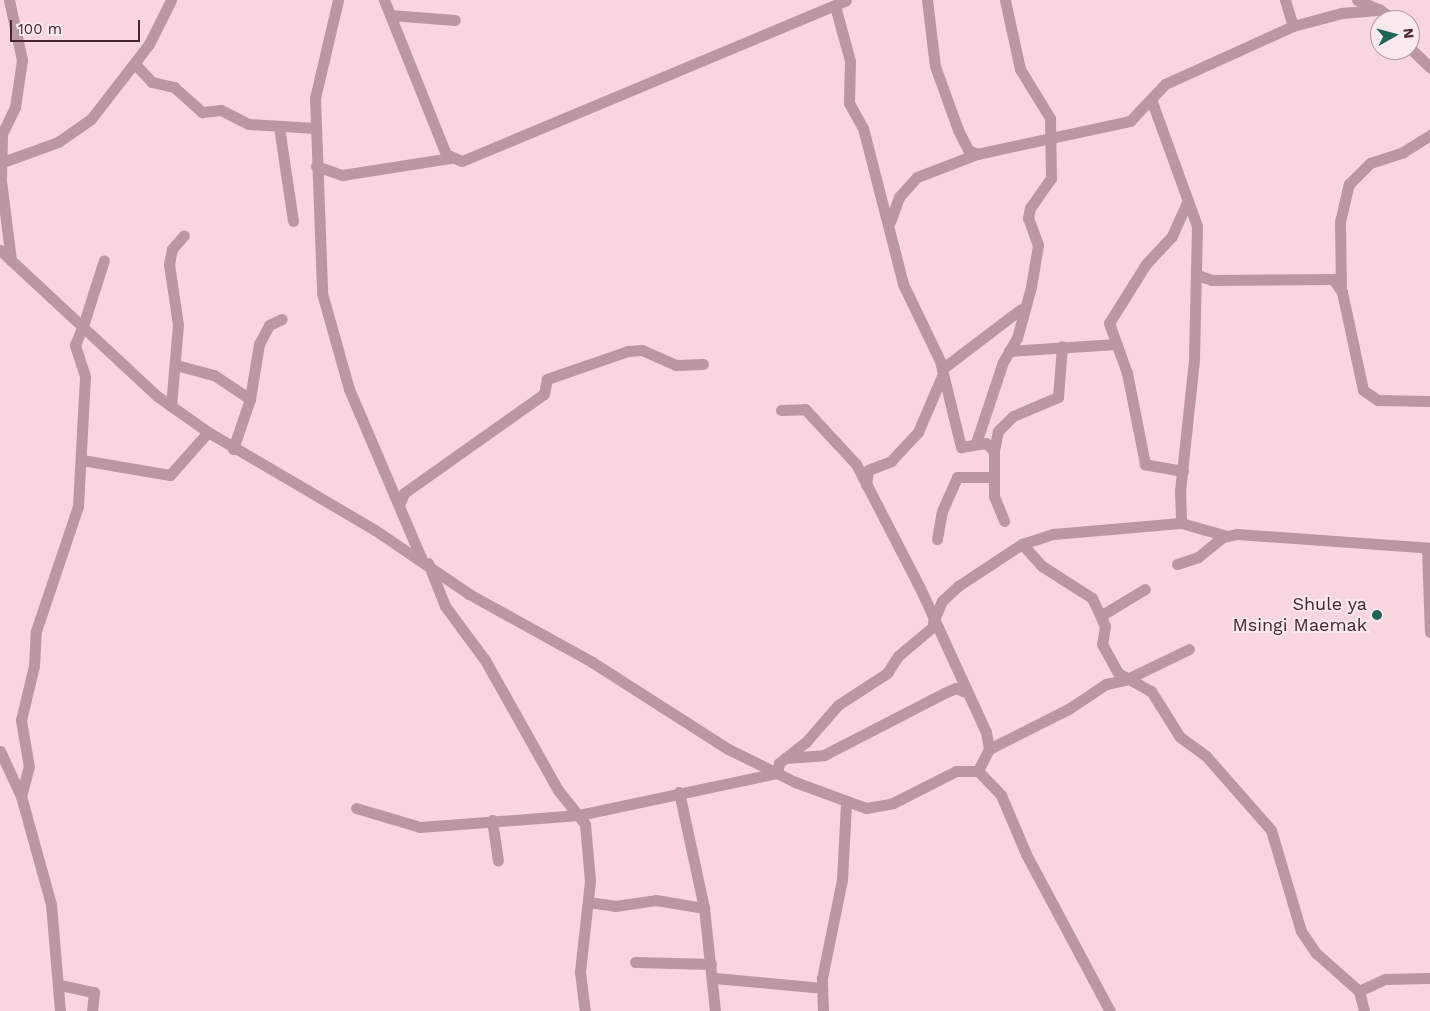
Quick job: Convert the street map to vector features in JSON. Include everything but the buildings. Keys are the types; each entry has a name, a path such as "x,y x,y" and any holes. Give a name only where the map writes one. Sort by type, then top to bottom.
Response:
{"street":[{"path":"9,0 22,60 15,107 1,137 0,163 11,260"},
{"path":"0,163 79,130 135,64 171,0"},
{"path":"338,0 318,86 315,128 318,252 328,327 362,425 445,606 481,654 558,790 579,815 589,846 588,902 580,972 585,1011"},
{"path":"384,0 450,158"},
{"path":"316,166 342,175 450,158 469,160 518,141 708,54 835,6 846,0"},
{"path":"927,0 936,66 958,130 968,150 977,154"},
{"path":"835,6 850,61 851,109 863,128 890,224 903,284 942,373 960,444 966,449 976,443 986,422 1009,350 1017,338 1021,309 1038,245 1028,213 1051,178 1052,139 1049,116 1020,69 1005,0"},
{"path":"1357,0 1373,10"},
{"path":"1286,5 1293,26"},
{"path":"1279,32 1286,5"},
{"path":"890,224 899,197 917,178 977,154 1130,121 1165,84 1279,32 1342,12 1370,13"},
{"path":"390,15 455,20"},
{"path":"1420,59 1430,67"},
{"path":"135,64 152,82 174,87 198,111 221,110 240,122 279,127 315,128"},
{"path":"1150,100 1197,226 1197,275 1191,416 1183,470 1181,523"},
{"path":"279,127 292,221"},
{"path":"1430,135 1403,152 1370,163 1349,184 1340,222 1342,292 1363,390 1378,400 1430,401"},
{"path":"1183,470 1145,464 1127,373 1109,323 1146,264 1172,236 1188,200"},
{"path":"171,406 178,325 169,264 172,249 184,235"},
{"path":"0,250 82,328 171,406 208,432 233,449 424,561 469,594 592,662 728,749 846,804 866,808 893,803 956,771 978,771 1001,795 1026,854 1110,1011"},
{"path":"21,796 29,766 21,720 34,666 36,631 74,519 82,460 80,412 85,376 75,345 104,260"},
{"path":"1197,275 1212,280 1323,275 1336,281 1342,292"},
{"path":"866,486 868,470 891,461 918,432 942,373 1021,309"},
{"path":"233,449 250,398 264,331 282,319"},
{"path":"1009,350 1117,344"},
{"path":"992,447 998,431 1013,416 1058,397 1062,346"},
{"path":"399,506 404,493 544,394 547,379 628,350 642,350 676,364 703,364"},
{"path":"176,365 214,375 250,398"},
{"path":"781,410 801,408 815,418 846,450 866,486 934,624 989,749"},
{"path":"986,422 992,447 996,504 1004,521"},
{"path":"82,460 170,476 208,432"},
{"path":"976,443 992,447"},
{"path":"937,539 942,511 957,477 994,477"},
{"path":"356,808 420,827 492,820 579,815 777,772 786,758 848,696 886,673 898,656 934,624 948,594 1022,544 1084,528 1181,523 1227,536 1265,534 1429,548 1430,632"},
{"path":"1177,564 1198,557 1227,536"},
{"path":"1022,544 1064,582 1088,594 1102,615 1105,629 1102,644 1125,680 1151,691 1180,737 1206,756 1255,808 1275,838 1304,936 1316,953 1359,991 1364,1011"},
{"path":"1102,615 1145,589"},
{"path":"978,771 989,749 1070,708 1106,684 1125,680 1189,648"},
{"path":"786,758 824,755 944,693 956,688 965,692"},
{"path":"0,751 21,796 51,904 60,985 60,1011"},
{"path":"679,792 704,908 710,964 715,978 715,1011"},
{"path":"822,1011 826,946 842,880 846,804"},
{"path":"492,820 498,861"},
{"path":"588,902 615,906 656,900 704,908"},
{"path":"635,962 710,964"},
{"path":"715,978 822,988"},
{"path":"1359,991 1385,979 1430,978"},
{"path":"60,985 94,992 92,1011"}],"place":[{"name":"Shule ya Msingi Maemak","path":"1377,615"}]}
